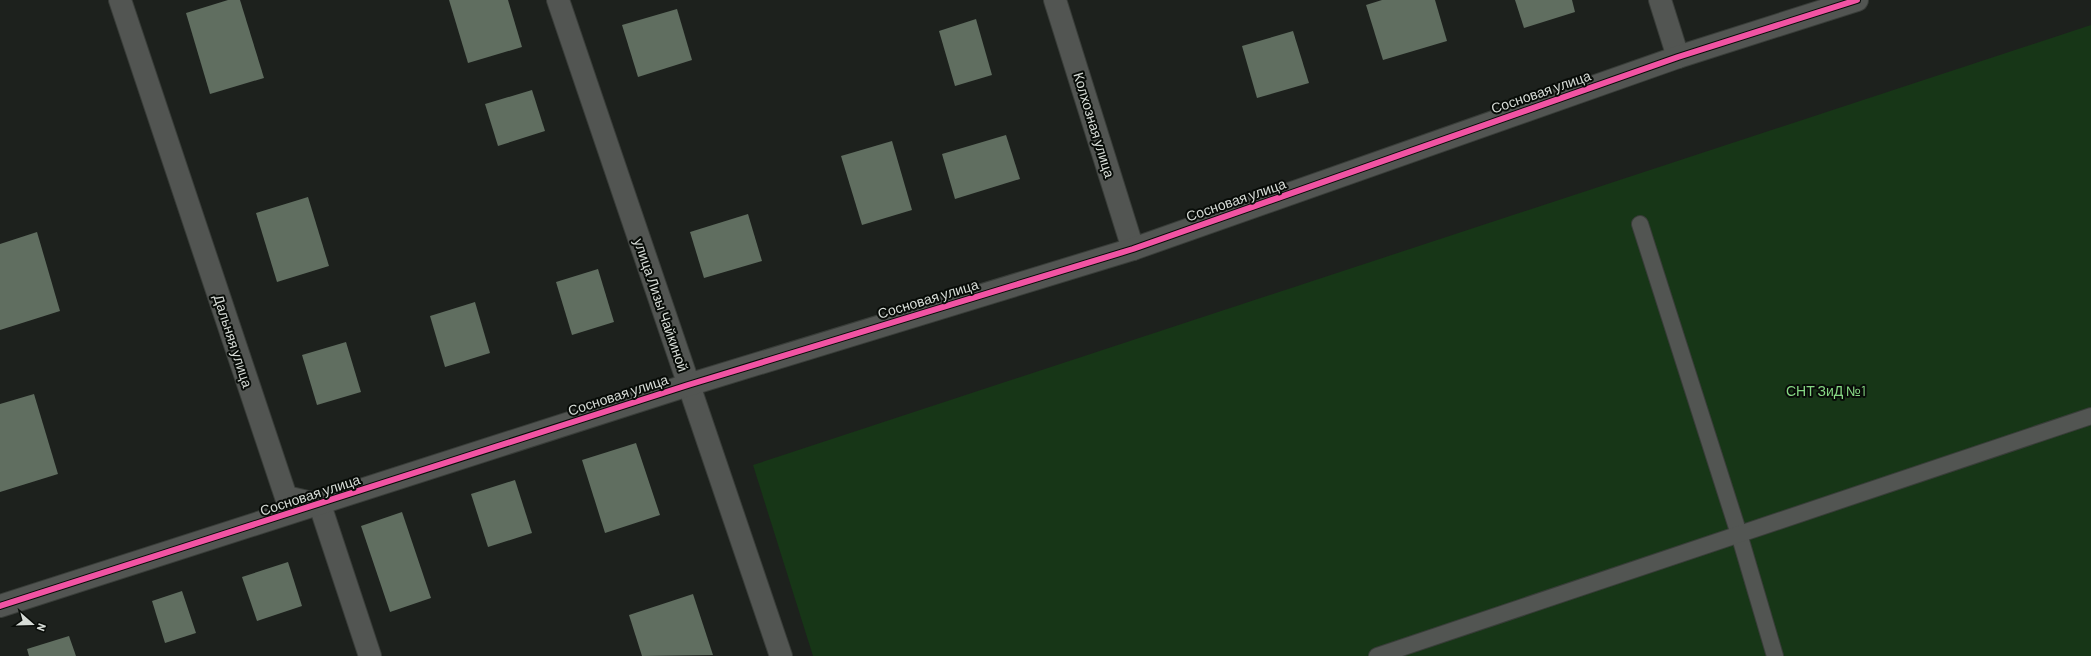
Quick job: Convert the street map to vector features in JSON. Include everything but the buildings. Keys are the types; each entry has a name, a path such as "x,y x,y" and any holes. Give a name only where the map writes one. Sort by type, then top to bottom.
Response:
{"street":[{"name":"Дальняя улица","path":"120,0 286,497 320,505"},
{"name":"улица Лизы Чайкиной","path":"558,0 781,656"},
{"name":"Колхозная улица","path":"1055,0 1133,249"},
{"path":"1660,0 1678,57"},
{"name":"Сосновая улица","path":"0,606 320,505 688,385 1133,249 1678,57 1858,0"},
{"path":"320,505 370,656"}],"lane":[{"path":"1640,224 1739,534 1775,656"},
{"path":"1377,656 2091,416"}],"green space":[{"name":"СНТ ЗиД №1","path":"2091,25 2091,656 813,656 753,465"}],"cycle path":[{"path":"0,606 688,385 1133,249 1678,57 1857,0"}]}
